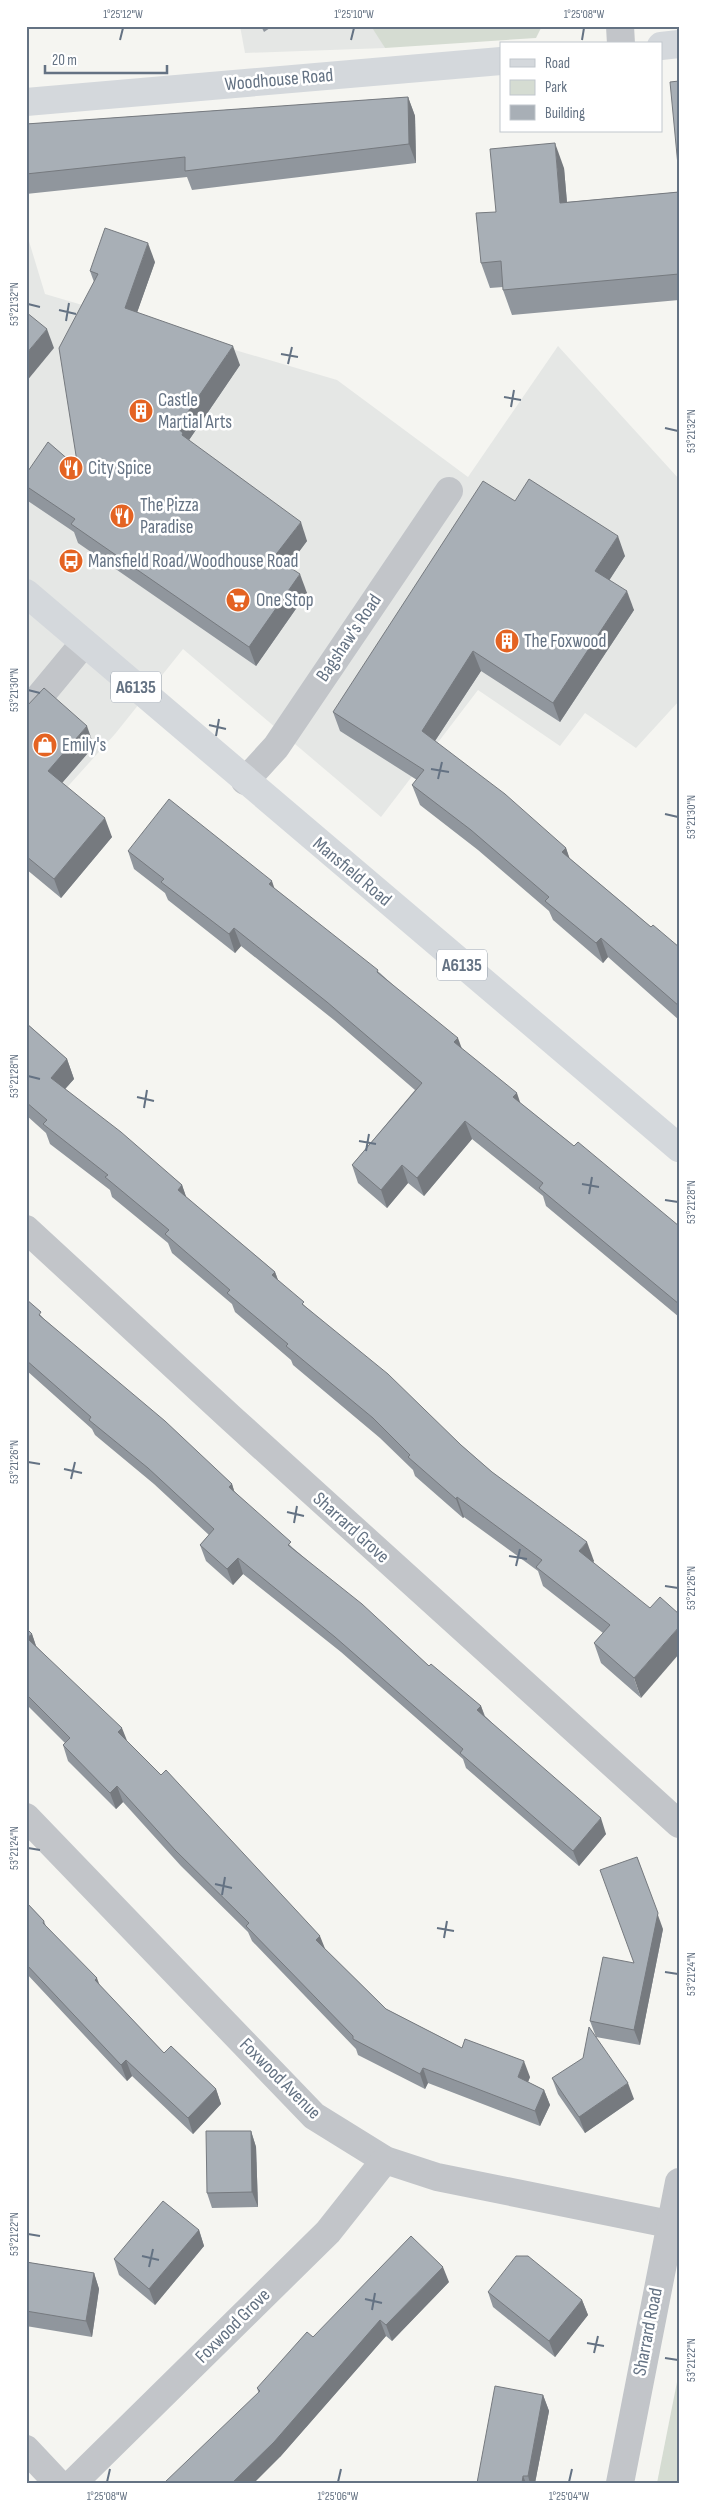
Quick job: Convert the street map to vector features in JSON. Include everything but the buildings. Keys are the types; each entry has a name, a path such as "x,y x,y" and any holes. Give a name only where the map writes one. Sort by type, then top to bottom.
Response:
{"main road":[{"path":"662,46 679,44"},
{"name":"Woodhouse Road","path":"26,102 500,61"},
{"name":"Mansfield Road","path":"26,593 245,781 675,1137"}],"street":[{"path":"620,26 621,42"},
{"name":"Bagshaw's Road","path":"245,781 276,747 449,491"},
{"path":"26,712 84,643"},
{"name":"Sharrard Grove","path":"26,1229 239,1426 679,1824"},
{"name":"Foxwood Avenue","path":"26,1817 314,2116 385,2160 437,2177 669,2224"},
{"name":"Foxwood Grove","path":"73,2483 328,2232 385,2160"},
{"name":"Sharrard Road","path":"620,2483 669,2224 679,2182"},
{"path":"26,2449 58,2483"}],"shaded area":[{"path":"240,26 373,26 385,48 245,53"},
{"path":"26,238 28,238 45,294 337,380 468,477 558,346 679,479 679,701 636,748 585,713 560,746 478,690 381,817 183,649 115,734 26,833"}],"green space":[{"path":"371,26 542,26 536,38 385,48"},
{"path":"679,2372 679,2483 657,2483"}],"place":[{"name":"Castle Martial Arts","path":"141,411"},
{"name":"City Spice","path":"71,468"},
{"name":"The Pizza Paradise","path":"122,516"},
{"name":"Mansfield Road/Woodhouse Road","path":"71,561"},
{"name":"One Stop","path":"238,600"},
{"name":"The Foxwood","path":"507,641"},
{"name":"Emily's","path":"45,745"}]}
